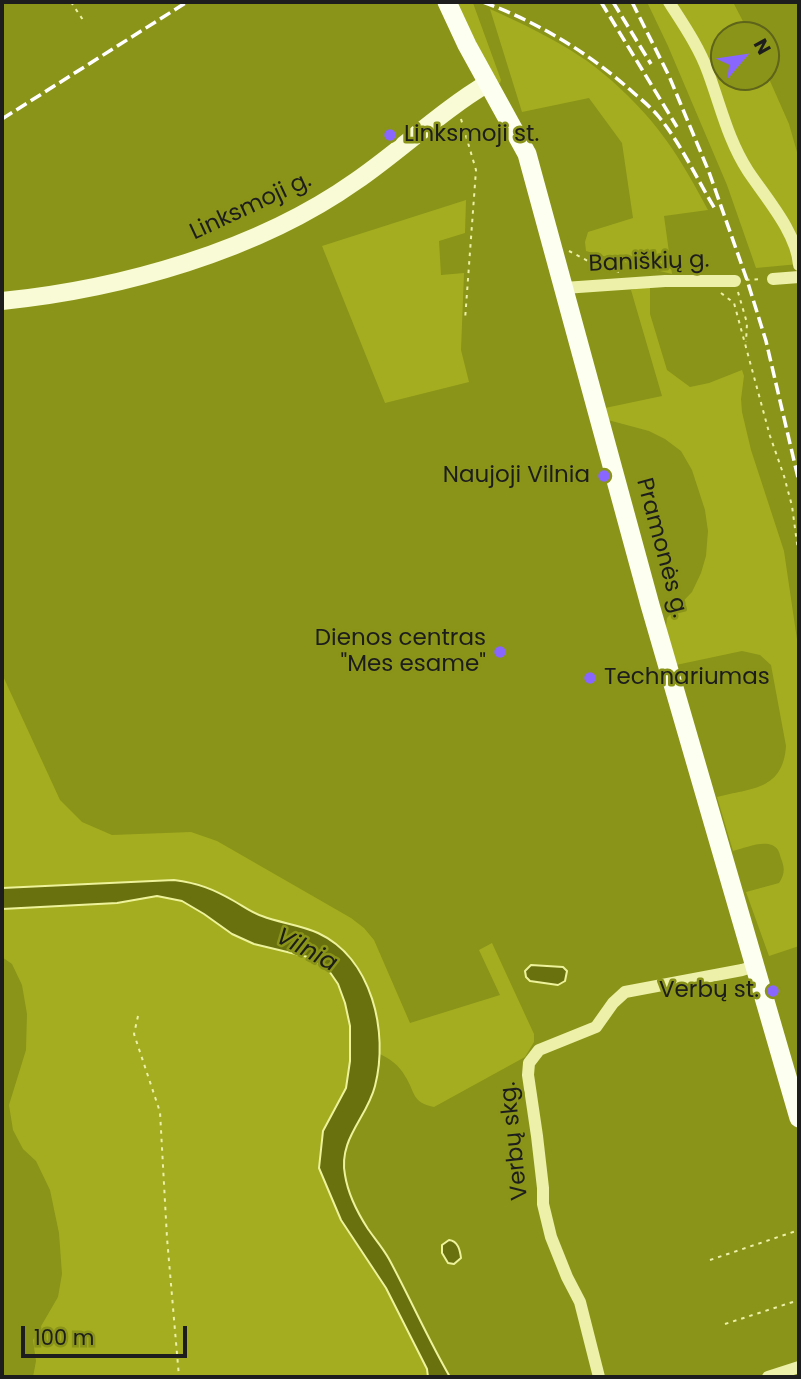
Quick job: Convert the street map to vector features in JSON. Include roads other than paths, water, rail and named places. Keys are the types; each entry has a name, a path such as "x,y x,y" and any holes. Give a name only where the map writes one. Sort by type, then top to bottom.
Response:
{"main road":[{"name":"Pramonės g.","path":"447,2 467,45 527,154 650,605 799,1118"},
{"name":"Linksmoji g.","path":"2,301 126,280 166,269 252,238 304,213 355,182 488,83"}],"street":[{"path":"669,2 695,43 708,70 731,142 789,236 799,255 799,265"},
{"path":"773,279 799,277"},
{"name":"Baniškių g.","path":"564,288 665,281 735,281"},
{"name":"Verbų skg.","path":"599,1377 580,1302 551,1237 543,1204 537,1136 527,1075 529,1063 539,1050 596,1027 613,1003 625,992 755,966"},
{"path":"768,1377 799,1367"}],"water":[{"name":"Vilnia","path":"174,880 205,887 258,915 318,933 337,945 352,960 363,978 377,1020 379,1065 371,1098 349,1139 344,1162 346,1182 360,1216 389,1259 450,1377 428,1377 427,1369 386,1288 341,1220 319,1168 323,1131 346,1088 350,1061 350,1026 345,1003 338,984 327,968 308,957 254,944 232,934 182,901 157,896 117,903 2,909 2,888"},
{"path":"531,965 563,967 567,971 565,981 558,985 530,981 525,971"},
{"path":"449,1240 456,1244 460,1252 461,1258 454,1264 448,1263 442,1253 442,1245"}],"railway":[{"path":"2,119 187,2"},
{"path":"483,2 559,38 594,61 644,102 659,117 674,139 715,209"},
{"path":"601,2 677,127"},
{"path":"613,2 651,64"},
{"path":"632,2 669,76 709,172 747,280 766,341 799,482"}],"place":[{"name":"Linksmoji st.","path":"390,135"},
{"name":"Naujoji Vilnia","path":"604,476"},
{"name":"Dienos centras \"Mes esame\"","path":"500,652"},
{"name":"Technariumas","path":"590,678"},
{"name":"Verbų st.","path":"773,991"}]}
